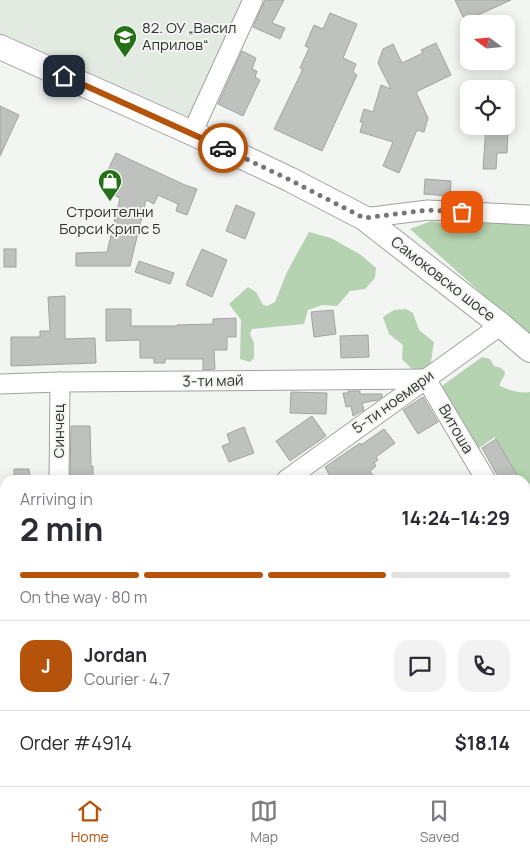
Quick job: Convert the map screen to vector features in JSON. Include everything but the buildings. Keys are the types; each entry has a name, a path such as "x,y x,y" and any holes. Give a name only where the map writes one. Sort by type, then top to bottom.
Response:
{"main road":[{"name":"Самоковско шосе","path":"0,47 192,133 364,218 501,325 530,350"}],"street":[{"path":"192,133 253,0"},
{"path":"364,218 428,210 530,215"},
{"name":"5-ти ноември","path":"293,475 501,325"},
{"name":"3-ти май","path":"0,384 426,379"},
{"name":"Витоша","path":"426,379 483,475"},
{"name":"Синчец","path":"59,475 60,382"}],"shaded area":[{"name":"82. ОУ „Васил Априлов“","path":"0,0 253,0 192,133 0,47"}],"green space":[{"path":"431,221 463,227 487,222 530,224 530,337 410,229"},
{"path":"309,232 331,238 361,255 376,268 375,278 365,289 350,291 337,306 322,305 308,310 304,324 252,329 250,334 254,343 254,358 250,362 240,359 241,320 229,304 248,287 256,292 263,305 267,306 275,302 287,272"},
{"path":"406,309 413,313 419,330 434,342 430,368 416,373 402,359 403,345 389,334 383,317 394,310"},
{"path":"482,357 490,359 494,366 501,368 505,372 500,386 518,392 530,392 530,475 516,475 495,437 479,448 439,388"}],"way so far":[{"path":"223,148 364,218 428,210 462,212"}],"place":[{"name":"82. ОУ „Васил Априлов“","path":"125,58"},
{"name":"Строителни Борси Крипс 5","path":"110,202"}],"route":[{"path":"64,76 223,148"}]}
